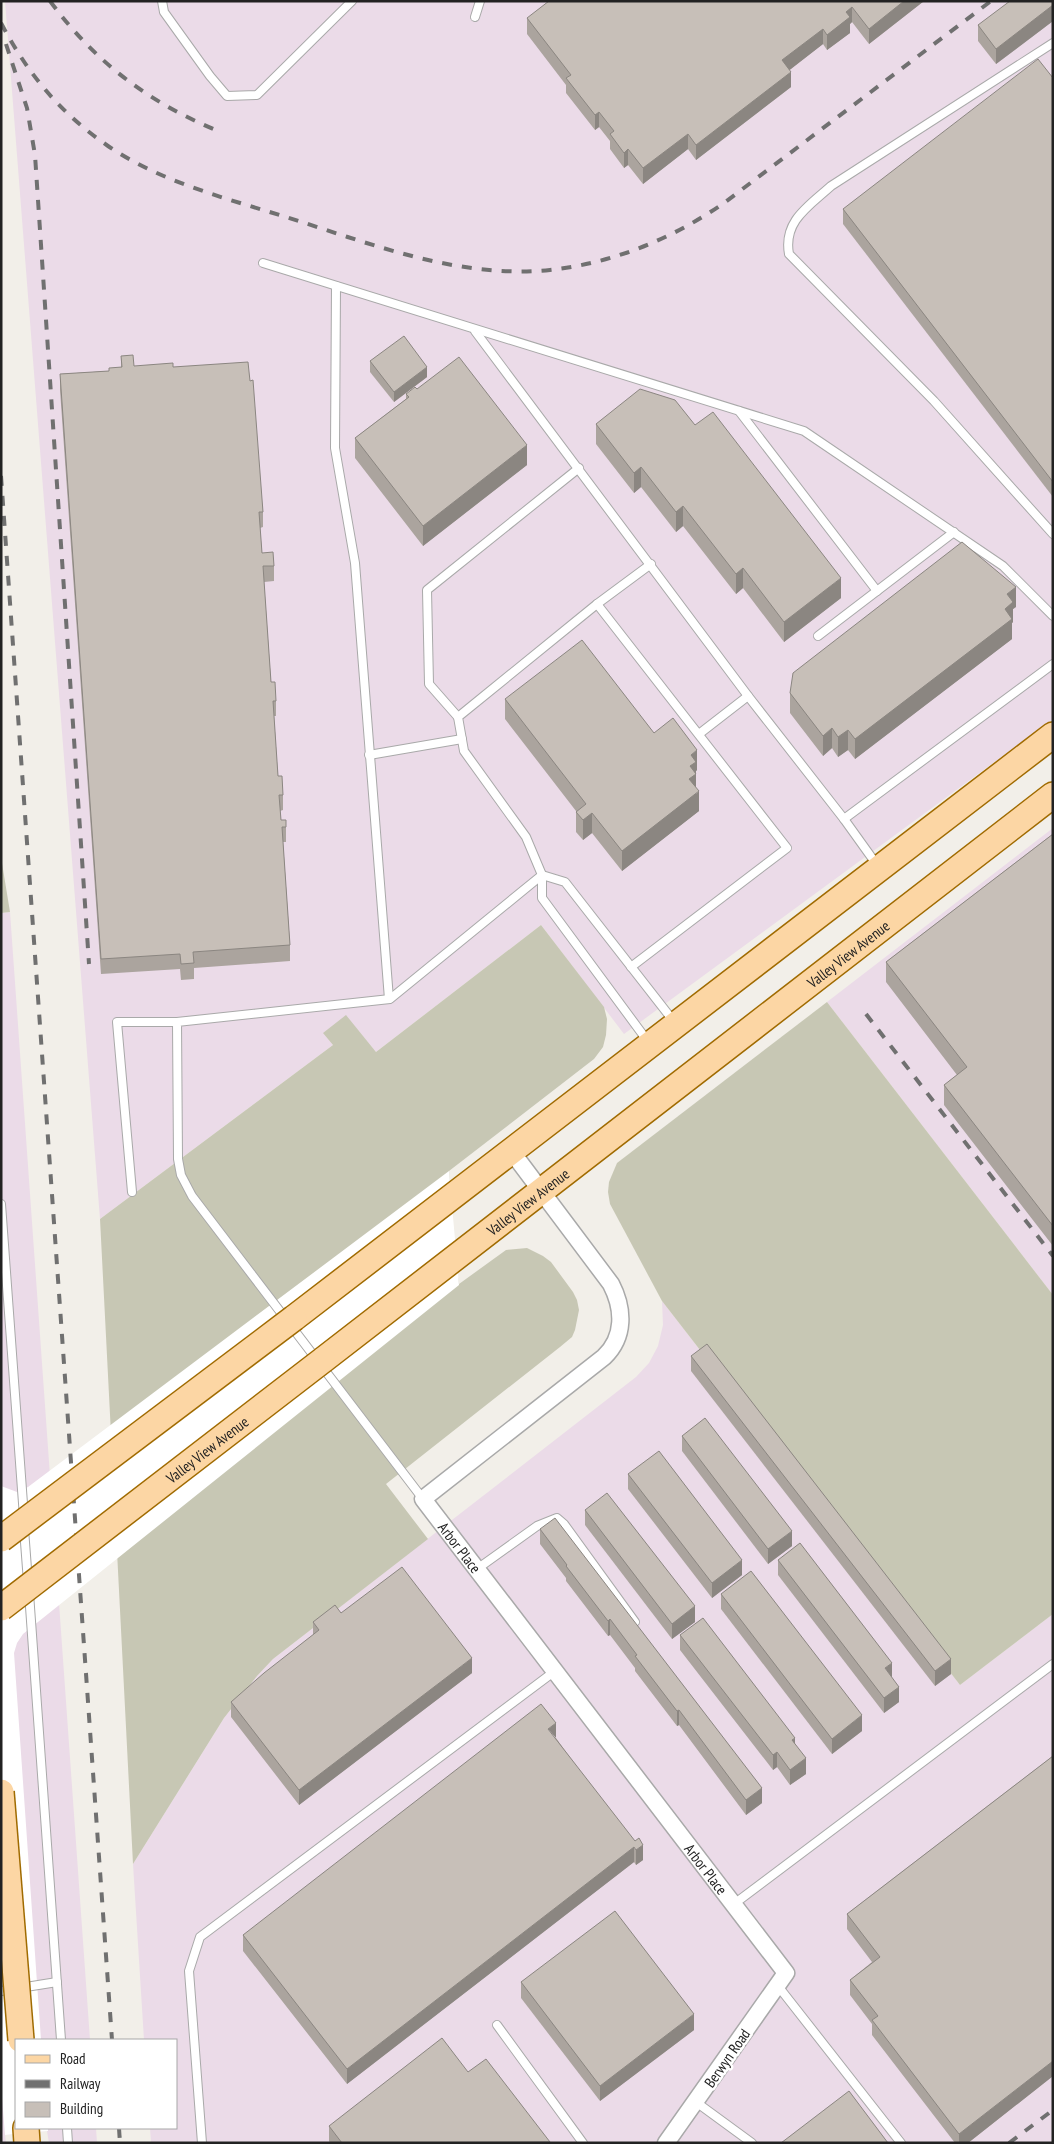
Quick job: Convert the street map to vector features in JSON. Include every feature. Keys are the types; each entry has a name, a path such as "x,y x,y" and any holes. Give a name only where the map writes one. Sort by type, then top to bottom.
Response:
{"main road":[{"path":"1,1539 451,1199 1053,735"},
{"name":"Valley View Avenue","path":"1,1608 1053,795"},
{"path":"1,1792 20,2039"}],"street":[{"path":"423,1499 604,1358 612,1350 616,1341 621,1319 616,1293 512,1152"},
{"name":"Arbor Place","path":"423,1499 734,1904 782,1979"},
{"name":"Berwyn Road","path":"666,2143 782,1979"}],"lane":[{"path":"162,1 164,12 210,76 227,96 257,96 352,1"},
{"path":"475,17 480,1"},
{"path":"1053,43 831,186 804,210 792,225 787,241 789,254 934,401 1053,534"},
{"path":"263,263 804,431 1003,566 1053,616"},
{"path":"336,286 335,448 355,563 389,999"},
{"path":"475,330 748,696 880,868"},
{"path":"739,411 877,591"},
{"path":"579,468 427,590 429,684 458,718 464,751 526,837 542,876 542,898 650,1045"},
{"path":"818,636 954,532"},
{"path":"458,718 597,604 651,564"},
{"path":"597,604 787,848 631,967"},
{"path":"844,819 1053,664"},
{"path":"698,734 748,696"},
{"path":"369,755 462,739"},
{"path":"542,876 566,882 676,1025"},
{"path":"132,1192 117,1022 177,1022 389,999 542,876"},
{"path":"177,1022 177,1128 178,1159 181,1175 192,1196 423,1499"},
{"path":"1,1204 61,2039"},
{"path":"477,1569 537,1526 557,1518 564,1524 642,1633"},
{"path":"734,1904 1053,1664"},
{"path":"202,2143 189,1971 200,1936 555,1671"},
{"path":"782,1979 901,2143"},
{"path":"1,1991 57,1982"},
{"path":"497,2025 583,2143"},
{"path":"696,2102 752,2143"},
{"path":"67,2129 68,2143"}],"shaded area":[{"path":"5,1 1053,1 1053,719 624,1034 541,925 376,1052 346,1016 324,1033 333,1045 100,1219"},
{"path":"1053,828 1053,1295 827,1002"},
{"path":"1,857 10,912 1,913"},
{"path":"10,912 90,2039 15,2039 15,2129 96,2129 97,2143 49,2143 47,2131 5,2135 6,2143 1,2143 1,913"},
{"path":"541,925 604,1007 607,1019 603,1047 594,1059 449,1171 455,1257 459,1284 506,1250 527,1248 543,1256 551,1262 577,1300 579,1310 572,1337 386,1484 428,1539 273,1659 257,1676 224,1718 133,1864 100,1219 333,1045 323,1033 346,1015 376,1052"},
{"path":"827,1002 1053,1295 1053,1614 960,1685 662,1301 610,1204 609,1182 617,1163"},
{"path":"662,1301 960,1685 1053,1614 1053,2143 151,2143 150,2129 178,2129 178,2039 144,2039 133,1864 224,1718 273,1659 636,1377 649,1363 658,1346 663,1325"}],"pier":[{"path":"449,1171 459,1285 23,1634 17,1643 14,1653 41,2039 15,2039 15,2129 48,2129 48,2131 5,2135 1,2085 1,1486 17,1492 28,1487"}],"building":[{"path":"549,1 904,1 869,29 852,7 846,12 850,17 827,35 823,29 782,60 791,72 696,145 688,134 643,168 628,149 624,153 610,134 614,131 599,112 595,115 566,78 571,75 527,18"},
{"path":"1010,1 1053,1 1053,5 996,49 978,25"},
{"path":"1038,59 1053,78 1053,482 843,209"},
{"path":"404,336 427,367 394,392 370,361"},
{"path":"133,355 134,366 173,363 173,367 248,362 250,381 253,380 263,512 259,512 262,553 273,552 274,566 263,566 271,682 275,682 276,701 273,701 278,776 282,776 283,795 279,795 281,820 286,820 286,827 282,827 290,945 193,952 194,963 181,964 180,954 101,959 60,374 109,371 109,368 122,367 121,356"},
{"path":"459,357 527,445 423,526 355,438 409,397 406,394 415,387 417,389"},
{"path":"640,389 675,400 695,425 713,412 841,578 784,622 743,568 736,574 683,506 676,512 641,467 634,473 596,424"},
{"path":"962,542 1016,587 1007,594 1013,602 1005,609 1012,619 855,739 848,730 838,737 832,728 823,736 790,693 793,673"},
{"path":"582,640 654,733 673,718 697,750 691,755 696,762 690,766 696,774 689,779 699,791 622,851 592,813 583,820 576,812 586,804 505,699"},
{"path":"1053,834 1053,1226 944,1085 967,1067 886,962"},
{"path":"707,1344 951,1659 935,1671 691,1356"},
{"path":"705,1418 792,1531 768,1549 682,1436"},
{"path":"659,1451 742,1560 712,1583 628,1474"},
{"path":"607,1493 695,1606 672,1624 585,1510"},
{"path":"555,1518 762,1788 746,1800 679,1710 677,1711 635,1656 637,1655 610,1619 608,1621 566,1566 540,1529"},
{"path":"800,1543 892,1663 885,1668 899,1687 884,1698 778,1560"},
{"path":"402,1567 472,1658 299,1790 231,1702 264,1673 319,1630 313,1622 335,1605 341,1613"},
{"path":"751,1571 862,1715 832,1739 721,1594"},
{"path":"703,1618 795,1738 792,1740 806,1758 790,1770 777,1752 773,1755 680,1635"},
{"path":"541,1704 556,1723 548,1729 635,1841 639,1838 643,1845 636,1850 634,1847 347,2069 243,1935"},
{"path":"1053,1756 1053,2061 959,2134 872,2020 878,2016 850,1980 880,1957 847,1914"},
{"path":"615,1911 694,2014 600,2086 521,1982"},
{"path":"442,2038 468,2072 486,2059 550,2142 342,2143 329,2126"},
{"path":"849,2091 888,2143 781,2143"}],"railway":[{"path":"50,1 85,43 125,78 169,107 218,131"},
{"path":"1,23 22,59 46,91 74,120 108,146 150,170 217,196 383,248 449,264 482,269 516,271 550,270 596,262 641,247 684,228 724,203 991,1"},
{"path":"6,44 27,108 35,155 89,964"},
{"path":"1,476 112,2039"},
{"path":"866,1014 1053,1256"},
{"path":"1009,2143 1053,2110"},
{"path":"119,2129 120,2143"}]}
